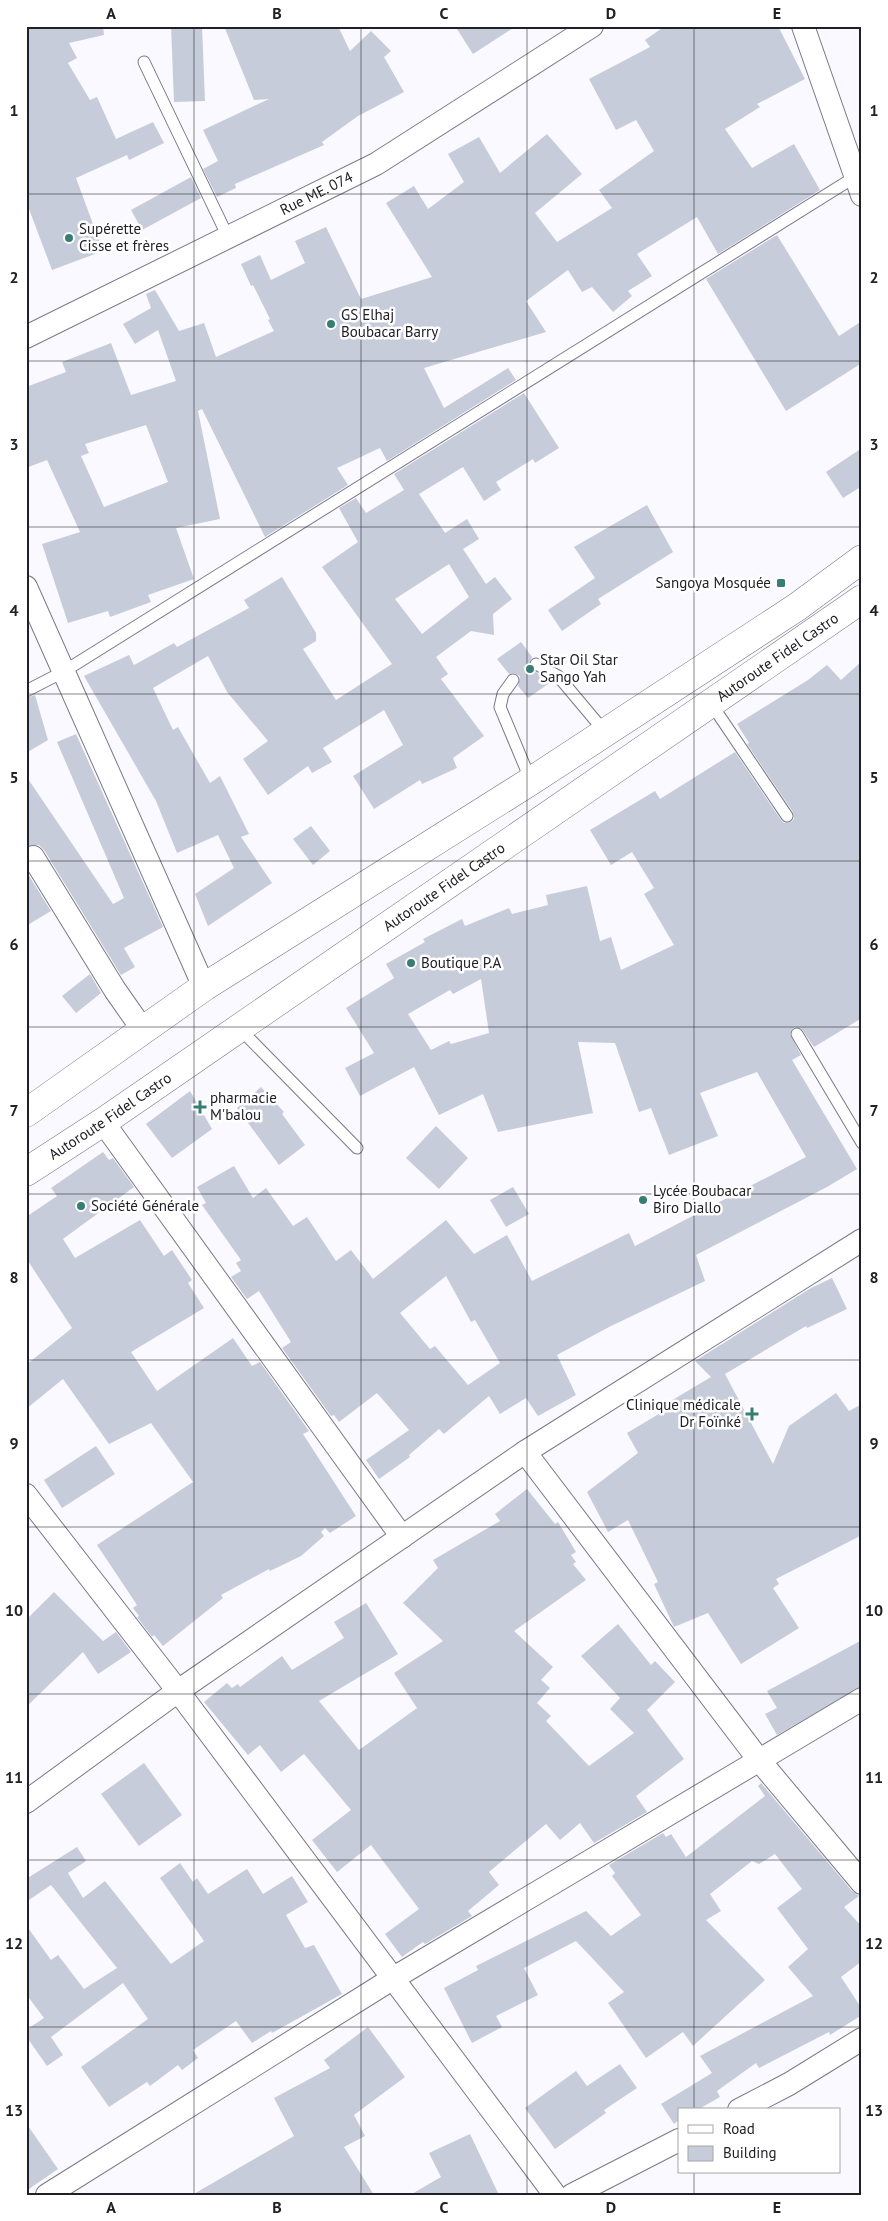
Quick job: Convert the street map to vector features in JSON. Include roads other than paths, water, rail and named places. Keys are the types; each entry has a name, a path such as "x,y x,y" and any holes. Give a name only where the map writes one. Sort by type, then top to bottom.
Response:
{"highway":[{"name":"Autoroute Fidel Castro","path":"26,1113 204,987 531,781 797,607 862,560"},
{"name":"Autoroute Fidel Castro","path":"26,1172 103,1122 862,599"}],"street":[{"name":"Rue ME. 074","path":"26,337 376,164 592,26"},
{"path":"803,26 860,182"},
{"path":"26,587 62,672 204,987"},
{"path":"33,857 115,990 143,1030"},
{"path":"103,1122 402,1537"},
{"path":"26,1802 178,1691 525,1452 861,1242"},
{"path":"525,1452 759,1760 862,1883"},
{"path":"26,1495 178,1691 555,2195"},
{"path":"47,2195 392,1979 862,1699"},
{"path":"743,2108 790,2084 862,2039"},
{"path":"572,2195 678,2141"}],"lane":[{"path":"144,62 228,237"},
{"path":"26,691 62,672 860,182"},
{"path":"536,664 558,676 606,732"},
{"path":"513,680 503,694 500,707 531,781"},
{"path":"710,702 787,816"},
{"path":"239,1028 357,1148"},
{"path":"797,1034 862,1142"}],"place":[{"name":"Supérette Cisse et frères","path":"69,238"},
{"name":"GS Elhaj Boubacar Barry","path":"331,324"},
{"name":"Sangoya Mosquée","path":"781,583"},
{"name":"Star Oil Star Sango Yah","path":"530,669"},
{"name":"Boutique P.A","path":"411,963"},
{"name":"pharmacie M'balou","path":"200,1107"},
{"name":"Lycée Boubacar Biro Diallo","path":"643,1200"},
{"name":"Société Générale","path":"81,1206"},
{"name":"Clinique médicale Dr Foïnké","path":"752,1414"}]}
